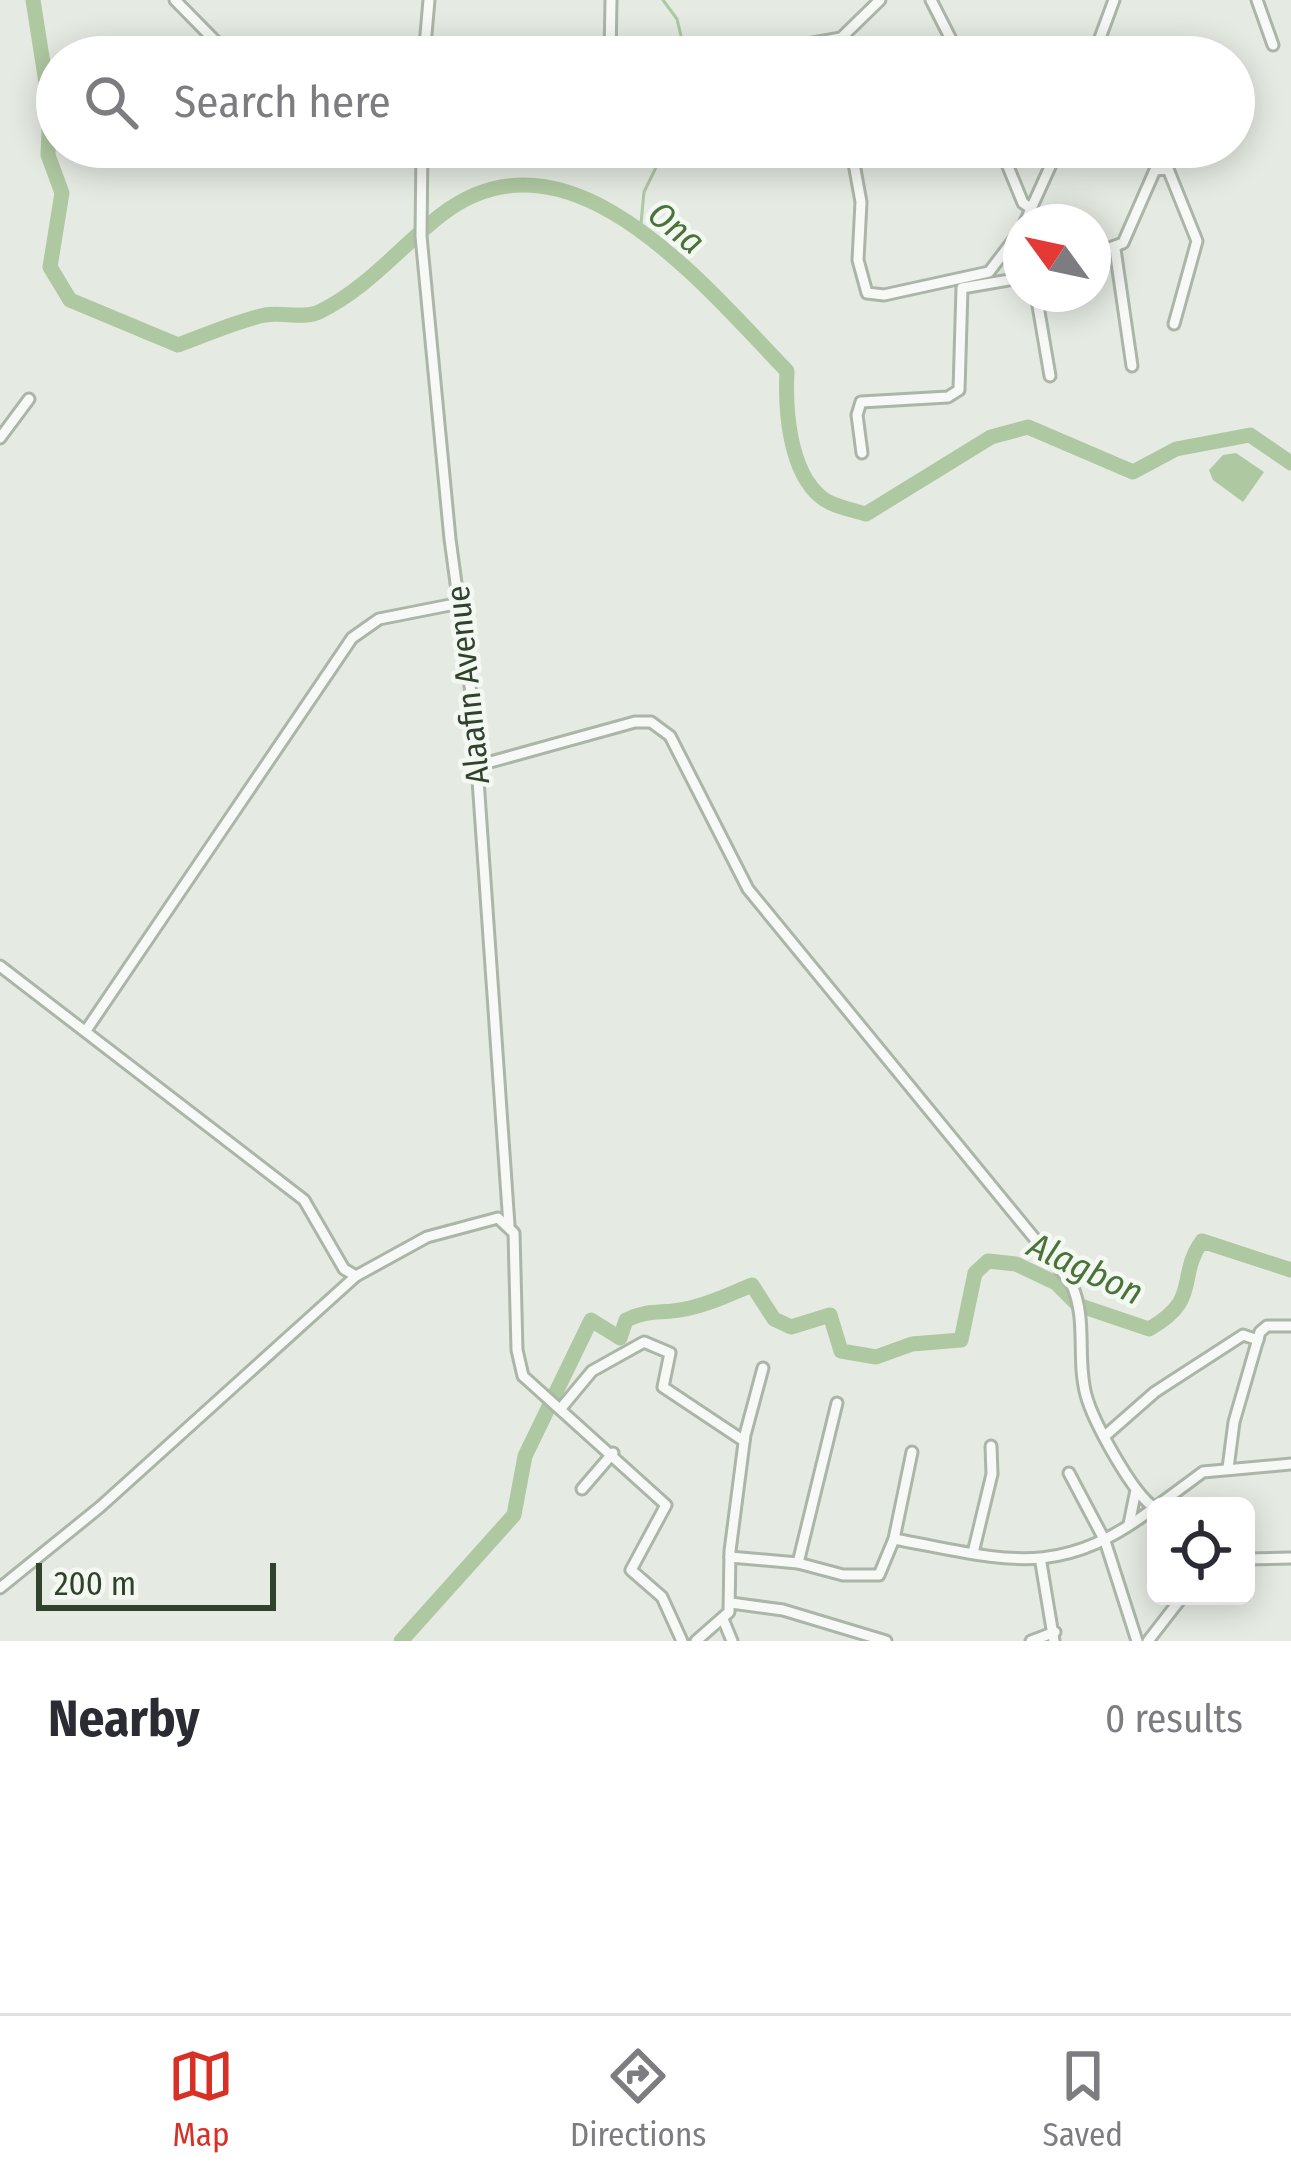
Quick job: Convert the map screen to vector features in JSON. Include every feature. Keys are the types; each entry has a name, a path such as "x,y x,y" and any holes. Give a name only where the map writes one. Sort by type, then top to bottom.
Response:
{"street":[{"path":"176,0 211,36"},
{"path":"426,36 429,0"},
{"path":"610,36 611,0"},
{"path":"843,36 880,0"},
{"path":"932,0 950,36"},
{"path":"1101,36 1114,0"},
{"path":"1257,0 1273,45"},
{"name":"Alaafin Avenue","path":"421,168 421,236 476,766 509,1225 516,1243 520,1368 560,1404"},
{"path":"855,168 861,202 858,260 863,290 884,295 989,272 1003,254"},
{"path":"1008,168 1027,204"},
{"path":"1034,204 1050,168"},
{"path":"1111,250 1123,243 1155,170 1162,168"},
{"path":"1165,168 1197,241 1174,324"},
{"path":"1115,249 1132,366"},
{"path":"862,453 857,415 861,402 956,393 961,292 968,284 1001,282 994,266"},
{"path":"1039,312 1050,376"},
{"path":"0,438 29,399"},
{"path":"86,1029 352,638 379,619 460,603"},
{"path":"476,766 529,756 634,722 660,726 685,762 748,889 993,1184 1079,1301 1087,1398 1136,1490 1147,1501"},
{"path":"0,966 304,1200 344,1269 356,1276"},
{"path":"0,1588 100,1507 356,1276 395,1250 447,1229 499,1218 509,1225"},
{"path":"1228,1468 1234,1422 1258,1340 1267,1326 1291,1326"},
{"path":"1106,1436 1209,1354 1244,1335 1258,1340"},
{"path":"682,1641 662,1597 631,1570 668,1508 560,1404 592,1371 644,1342 670,1353 663,1388 744,1441"},
{"path":"696,1641 723,1619 731,1603 730,1557 744,1441 764,1368"},
{"path":"798,1562 837,1403"},
{"path":"973,1553 992,1474 992,1446"},
{"path":"730,1557 798,1562 843,1575 880,1575 894,1539 912,1452"},
{"path":"582,1489 613,1454"},
{"path":"1168,1497 1195,1475 1291,1464"},
{"path":"1069,1473 1105,1540 1137,1641"},
{"path":"1129,1524 1136,1490"},
{"path":"894,1539 1041,1563 1105,1540 1147,1512"},
{"path":"1255,1559 1291,1558"},
{"path":"1031,1641 1055,1636 1041,1563"},
{"path":"731,1603 783,1610 886,1641"},
{"path":"1148,1641 1177,1605"},
{"path":"723,1619 732,1641"}],"shaded area":[{"path":"1236,453 1264,472 1243,502 1213,480 1209,470 1223,455"}],"waterway":[{"name":"Ona","path":"33,0 39,36"},
{"path":"663,0 677,19 681,36"},
{"name":"Ona","path":"53,168 62,193 50,267 70,300 178,345 265,315 319,312 368,279 441,215 489,190 538,186 585,199 631,224 675,259 787,371 788,421 802,472 821,497 866,514 991,437 1028,427 1133,472 1176,449 1250,435 1291,463"},
{"path":"640,234 644,192 656,168"},
{"name":"Alagbon","path":"401,1641 514,1515 525,1456 591,1320 620,1338 626,1320 694,1307 752,1285 774,1319 791,1327 830,1315 841,1351 876,1357 912,1344 961,1340 975,1273 988,1261 1016,1264 1056,1283 1078,1305 1149,1329 1176,1308 1202,1241 1291,1270"}]}
